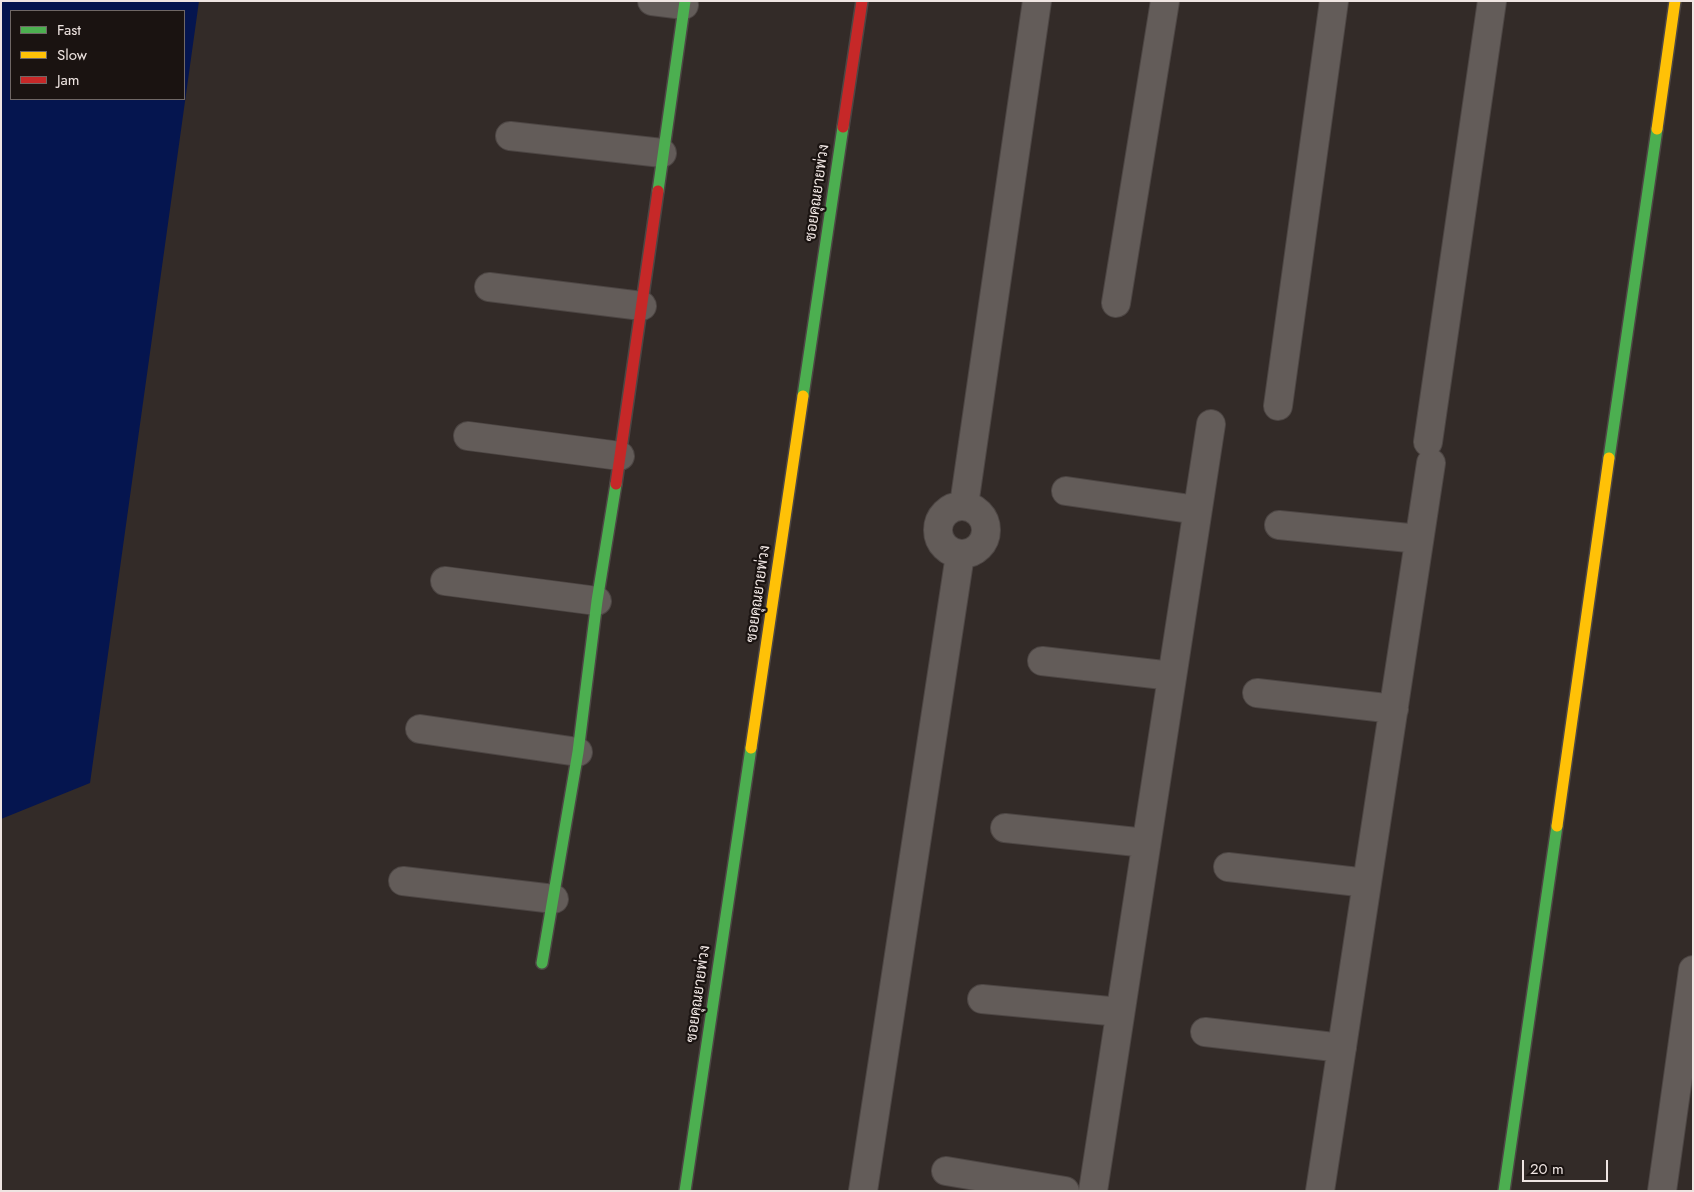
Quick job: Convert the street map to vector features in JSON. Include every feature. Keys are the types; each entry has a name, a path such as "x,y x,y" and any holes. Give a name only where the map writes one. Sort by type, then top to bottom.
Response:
{"street":[{"path":"542,963 578,752 597,602 642,306 684,3 652,1"},
{"name":"ซอยคุณยายพ่วง","path":"686,1191 862,1"},
{"path":"863,1191 960,555 971,553 980,547 986,537 987,526 982,516 975,508 964,505 1037,1"},
{"path":"1116,304 1165,1"},
{"path":"1278,406 1334,1"},
{"path":"1320,1191 1419,539 1429,453 1492,1"},
{"path":"1504,1191 1675,1"},
{"path":"510,136 662,153"},
{"path":"489,287 642,306"},
{"path":"1093,1191 1211,424"},
{"path":"468,436 620,456"},
{"path":"1066,491 1197,510"},
{"path":"1279,525 1419,539"},
{"path":"445,581 597,602"},
{"path":"1042,661 1172,676"},
{"path":"1257,693 1394,709"},
{"path":"420,730 578,752"},
{"path":"1005,828 1146,843"},
{"path":"1228,867 1367,883"},
{"path":"404,881 554,899"},
{"path":"1662,1191 1693,970"},
{"path":"982,999 1120,1012"},
{"path":"1205,1032 1342,1048"},
{"path":"946,1171 1066,1191"}],"shaded area":[{"path":"1,1 199,1 90,783 1,819"}],"traffic: fast":[{"path":"658,191 685,1"},
{"path":"803,396 843,127"},
{"path":"1609,458 1657,129"},
{"path":"542,963 578,752 597,601 616,484"},
{"path":"685,1191 751,748"},
{"path":"1504,1191 1557,826"}],"traffic: slow":[{"path":"1657,129 1675,1"},
{"path":"751,748 803,396"},
{"path":"1557,826 1609,458"}],"traffic: jam":[{"path":"843,127 862,1"},
{"path":"616,484 658,191"}]}
